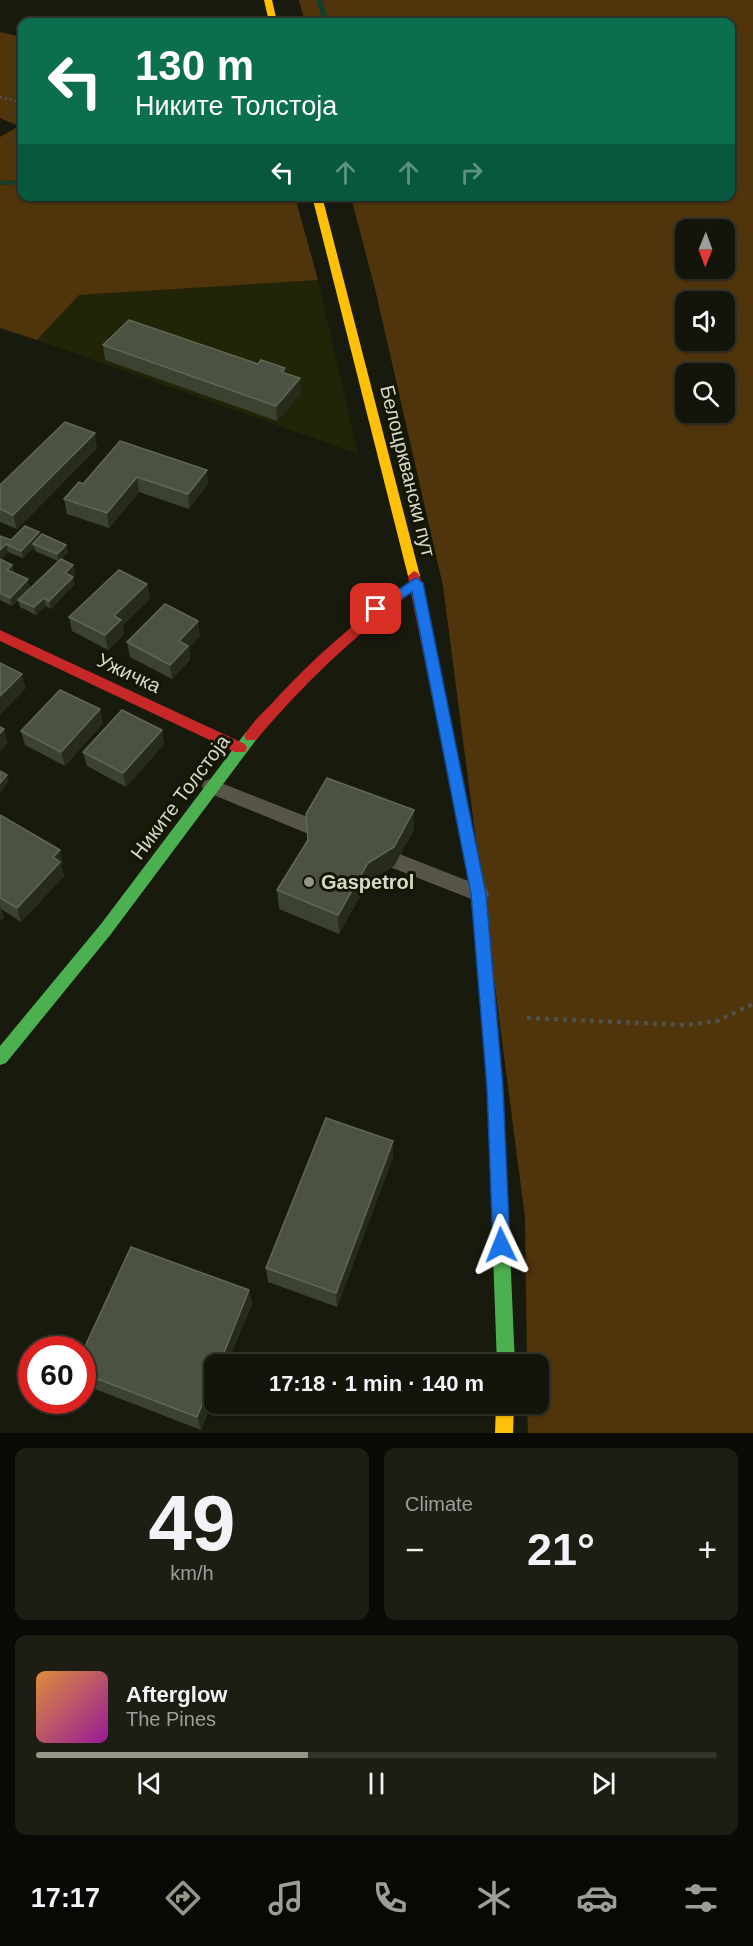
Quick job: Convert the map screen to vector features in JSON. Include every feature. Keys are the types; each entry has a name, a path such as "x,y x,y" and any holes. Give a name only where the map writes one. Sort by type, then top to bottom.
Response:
{"main road":[{"path":"268,0 272,18"},
{"name":"Белоцрквански пут","path":"318,201 416,583 478,894 491,1017 506,1354"},
{"name":"Никите Толстоја","path":"0,1058 118,913 240,748 310,669 376,609 416,583"},
{"name":"Ужичка","path":"0,635 240,748"},
{"path":"504,1433 505,1414"}],"lane":[{"path":"211,786 311,827"},
{"path":"397,861 478,894"}],"path":[{"path":"0,97 18,101"},
{"path":"491,1017 686,1025 717,1021 753,1004"}],"shaded area":[{"path":"299,0 753,0 753,1433 528,1433 527,1414 549,1414 549,1354 527,1354 525,1218 443,586 376,293 352,201 735,201 735,18 304,18"},
{"path":"0,32 18,36 18,126 0,118"},
{"path":"18,127 18,201 296,201 318,280 79,295 37,340 0,328 0,137"},
{"path":"318,280 358,454 37,340 79,295"}],"building":[{"path":"129,320 258,364 261,360 285,368 281,372 300,378 276,406 103,345"},
{"path":"65,422 95,433 13,515 0,509 0,485"},
{"path":"120,441 207,470 188,494 137,477 107,513 64,499 79,482 83,484"},
{"path":"25,526 39,532 21,551 6,544 0,550 0,536 11,540"},
{"path":"42,534 66,545 57,554 33,544"},
{"path":"0,559 12,565 7,570 28,579 10,598 0,593"},
{"path":"61,559 73,565 65,573 73,577 49,601 44,598 34,607 18,600"},
{"path":"119,570 147,584 114,616 121,620 105,635 69,617"},
{"path":"165,604 198,621 179,641 188,646 170,665 127,642"},
{"path":"0,663 22,674 0,696"},
{"path":"60,690 100,709 61,752 21,731"},
{"path":"122,710 162,730 123,773 83,752"},
{"path":"0,771 7,775 0,783"},
{"path":"327,778 414,810 394,847 368,863 338,915 277,890 308,840 306,814"},
{"path":"0,815 60,850 53,857 60,862 17,908 0,898"},
{"path":"326,1118 393,1141 336,1293 266,1268"},
{"path":"131,1247 249,1290 223,1354 204,1354 204,1400 197,1417 96,1378 96,1336 90,1336"}],"waterway":[{"path":"319,0 325,18"},
{"path":"0,183 18,182"}],"traffic: fast":[{"path":"0,1058 106,929 251,736"},
{"path":"464,820 479,894 495,1088 506,1354"}],"traffic: slow":[{"path":"268,0 272,18"},
{"path":"318,201 414,576"},
{"path":"504,1433 505,1414"}],"traffic: jam":[{"path":"414,576 464,820"},
{"path":"251,736 308,673 371,617 416,583"},
{"path":"0,635 240,748"}],"place":[{"name":"Gaspetrol","path":"309,882"}],"route":[{"path":"376,609 416,583 478,894 491,1017 501,1245"}]}
